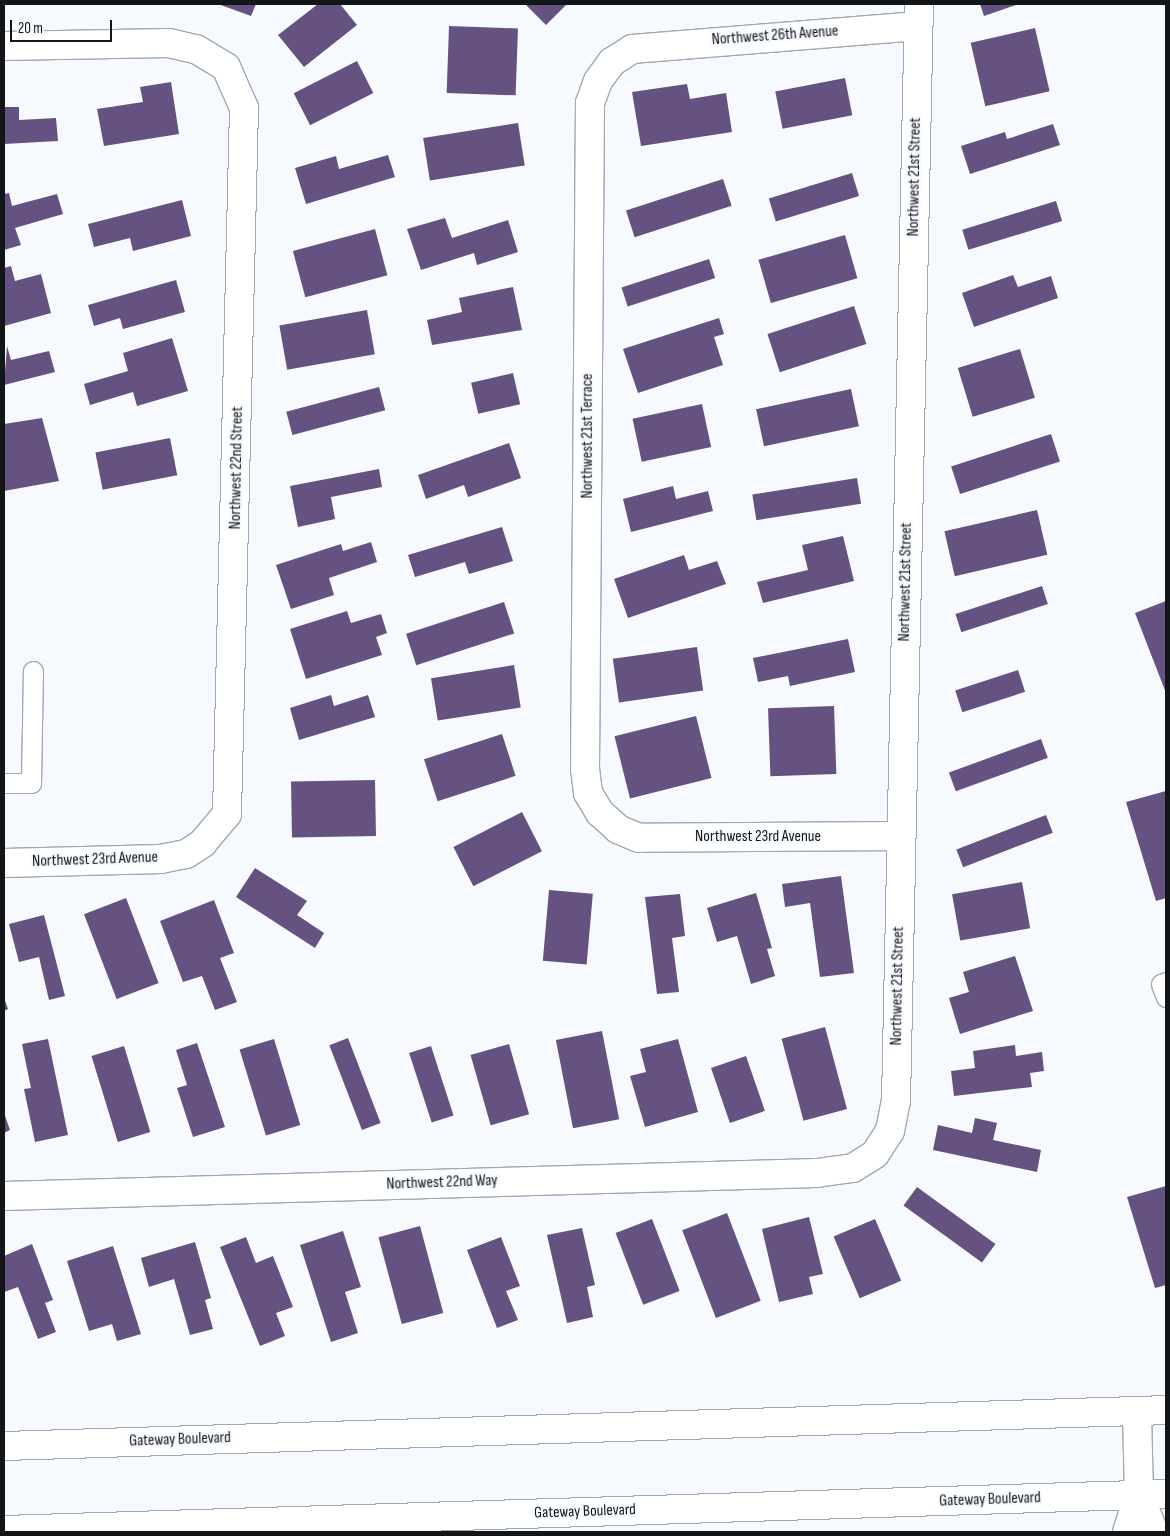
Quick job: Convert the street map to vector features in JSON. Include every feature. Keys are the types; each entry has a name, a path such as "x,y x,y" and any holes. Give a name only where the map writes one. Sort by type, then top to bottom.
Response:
{"street":[{"name":"Northwest 26th Avenue","path":"632,49 918,15"},
{"name":"Northwest 21st Street","path":"875,1154 890,1131 896,1102 918,15"},
{"name":"Northwest 22nd Street","path":"4,46 169,44 196,49 226,67 244,108 230,798 217,830 186,854"},
{"name":"Northwest 21st Terrace","path":"618,829 596,806 585,769 590,103 598,81 612,62 632,49"},
{"name":"Northwest 23rd Avenue","path":"618,829 639,838 900,836"},
{"name":"Northwest 23rd Avenue","path":"4,863 160,859 186,854"},
{"name":"Northwest 22nd Way","path":"4,1196 817,1173 853,1168 875,1154"},
{"name":"Gateway Boulevard","path":"4,1446 1166,1410"},
{"path":"1127,1532 1139,1494 1137,1411"},
{"path":"1139,1494 1154,1532"},
{"name":"Gateway Boulevard","path":"4,1530 1166,1494"}],"lane":[{"path":"4,783 31,783 33,671"},
{"path":"1166,982 1161,984 1166,997"}],"building":[{"path":"218,4 256,4 251,16"},
{"path":"318,4 340,4 357,25 304,67 278,35"},
{"path":"525,4 567,4 546,25"},
{"path":"980,4 1019,4 984,16"},
{"path":"449,26 518,28 516,95 447,93"},
{"path":"1035,28 1050,91 985,106 971,43"},
{"path":"357,61 373,93 310,125 294,93"},
{"path":"845,78 852,115 783,129 775,92"},
{"path":"171,82 179,134 104,146 97,109 143,102 140,87"},
{"path":"687,84 690,99 726,93 732,132 641,146 632,92"},
{"path":"4,107 19,107 19,120 56,118 58,141 4,144"},
{"path":"518,123 525,165 430,180 423,138"},
{"path":"1053,124 1060,145 970,174 961,146 1005,132 1007,139"},
{"path":"388,155 395,177 306,204 295,168 336,156 339,169"},
{"path":"852,173 859,196 776,221 769,198"},
{"path":"723,179 732,206 635,237 626,211"},
{"path":"9,193 12,206 57,194 63,214 15,228 21,245 4,250 4,194"},
{"path":"182,200 191,236 133,251 130,238 94,247 88,224"},
{"path":"1056,201 1062,221 968,250 962,230"},
{"path":"445,218 452,238 508,220 518,252 477,265 474,253 421,270 407,229"},
{"path":"375,229 387,275 305,297 293,251"},
{"path":"845,235 857,278 771,303 758,260"},
{"path":"709,259 715,278 628,306 622,287"},
{"path":"11,266 15,281 41,274 51,313 4,326 4,268"},
{"path":"1013,275 1018,287 1051,276 1058,298 974,327 962,293"},
{"path":"176,280 185,312 123,329 120,318 94,326 88,305"},
{"path":"513,287 522,330 432,345 427,320 462,312 459,298"},
{"path":"854,306 866,344 780,372 767,334"},
{"path":"367,310 375,354 287,370 279,325"},
{"path":"719,318 724,334 714,337 723,365 638,393 623,349"},
{"path":"172,338 188,391 137,406 133,392 90,405 84,384 128,371 123,353"},
{"path":"7,346 11,360 49,351 55,372 4,385"},
{"path":"1020,349 1035,398 973,417 958,368"},
{"path":"513,373 520,404 478,414 471,383"},
{"path":"379,387 385,410 292,435 286,412"},
{"path":"851,389 859,426 764,446 756,409"},
{"path":"702,404 711,447 642,462 633,419"},
{"path":"42,418 59,481 4,491 4,424"},
{"path":"1051,434 1060,462 960,494 951,466"},
{"path":"170,438 177,475 103,490 95,453"},
{"path":"509,443 521,478 468,497 464,485 426,499 418,475"},
{"path":"379,469 382,487 331,497 335,519 298,527 290,486"},
{"path":"857,478 861,504 756,520 752,495"},
{"path":"673,486 676,499 708,491 713,511 631,532 623,499"},
{"path":"1037,510 1047,555 955,576 944,531"},
{"path":"502,527 513,561 469,574 465,562 415,577 408,555"},
{"path":"843,536 854,581 763,603 757,582 808,570 802,545"},
{"path":"371,542 377,562 329,578 334,595 291,609 276,565 341,544 343,551"},
{"path":"684,555 689,570 717,561 726,584 628,618 614,579"},
{"path":"1042,586 1048,604 961,632 955,614"},
{"path":"1166,601 1166,693 1135,613"},
{"path":"504,602 514,633 416,665 406,634"},
{"path":"347,611 351,623 381,614 387,633 376,637 382,655 306,679 290,629"},
{"path":"848,639 855,672 790,686 788,676 758,682 753,658"},
{"path":"697,647 703,691 619,702 613,659"},
{"path":"514,665 521,707 438,721 431,678"},
{"path":"1018,670 1025,692 962,712 955,690"},
{"path":"331,695 334,706 368,695 375,717 299,740 290,708"},
{"path":"834,706 836,774 770,776 768,708"},
{"path":"696,716 711,778 630,798 614,736"},
{"path":"502,734 516,776 438,801 424,759"},
{"path":"1041,739 1048,758 956,791 949,773"},
{"path":"375,780 376,836 292,837 291,781"},
{"path":"1166,791 1166,898 1156,901 1126,802"},
{"path":"522,812 542,851 473,886 453,847"},
{"path":"1046,815 1053,833 963,867 956,849"},
{"path":"255,868 307,901 297,915 324,933 315,948 236,897"},
{"path":"841,876 854,973 820,977 810,903 785,907 782,884"},
{"path":"1022,882 1030,928 960,941 952,894"},
{"path":"549,890 593,894 587,965 543,961"},
{"path":"756,893 772,948 767,949 775,976 751,984 737,936 717,942 707,908"},
{"path":"680,894 685,936 672,938 679,992 657,994 645,897"},
{"path":"126,898 159,983 117,999 84,914"},
{"path":"214,900 234,953 220,958 237,1002 215,1010 202,976 183,982 160,921"},
{"path":"44,915 65,996 49,1000 39,957 19,962 9,924"},
{"path":"1015,956 1033,1011 960,1034 949,998 969,992 963,972"},
{"path":"4,998 8,1009 4,1011"},
{"path":"825,1027 847,1109 804,1121 782,1039"},
{"path":"602,1031 619,1119 573,1128 556,1040"},
{"path":"348,1038 381,1123 362,1130 329,1045"},
{"path":"48,1039 68,1135 35,1142 24,1089 31,1088 22,1044"},
{"path":"274,1039 300,1125 266,1136 240,1050"},
{"path":"678,1039 698,1112 645,1127 630,1076 646,1072 640,1049"},
{"path":"197,1043 225,1127 193,1137 177,1088 187,1085 176,1050"},
{"path":"509,1044 529,1114 491,1125 471,1055"},
{"path":"1015,1045 1016,1056 1042,1052 1044,1071 1030,1073 1032,1087 954,1096 951,1071 975,1068 973,1051"},
{"path":"124,1046 150,1132 118,1142 91,1056"},
{"path":"431,1046 454,1115 432,1123 409,1053"},
{"path":"746,1056 765,1111 730,1123 711,1068"},
{"path":"4,1113 10,1130 4,1133"},
{"path":"975,1118 997,1123 993,1140 1041,1150 1037,1172 933,1150 938,1125 972,1133"},
{"path":"1166,1186 1166,1285 1155,1288 1127,1197"},
{"path":"917,1187 995,1244 982,1263 903,1206"},
{"path":"727,1213 761,1301 716,1318 682,1230"},
{"path":"809,1217 823,1274 809,1277 813,1294 779,1302 762,1229"},
{"path":"652,1219 680,1291 643,1305 616,1233"},
{"path":"875,1219 901,1281 860,1298 834,1237"},
{"path":"420,1226 443,1313 402,1324 378,1237"},
{"path":"582,1228 595,1285 587,1287 593,1317 567,1323 547,1235"},
{"path":"343,1231 361,1287 345,1292 358,1333 331,1342 300,1245"},
{"path":"246,1237 256,1263 273,1256 293,1307 276,1313 285,1336 260,1346 220,1247"},
{"path":"501,1237 520,1286 506,1291 518,1320 497,1328 467,1250"},
{"path":"195,1242 211,1298 205,1300 213,1329 190,1335 174,1279 149,1287 141,1258"},
{"path":"32,1244 53,1300 45,1303 56,1332 38,1339 18,1287 4,1292 4,1256"},
{"path":"113,1246 141,1334 117,1341 112,1324 89,1331 67,1261"}]}
